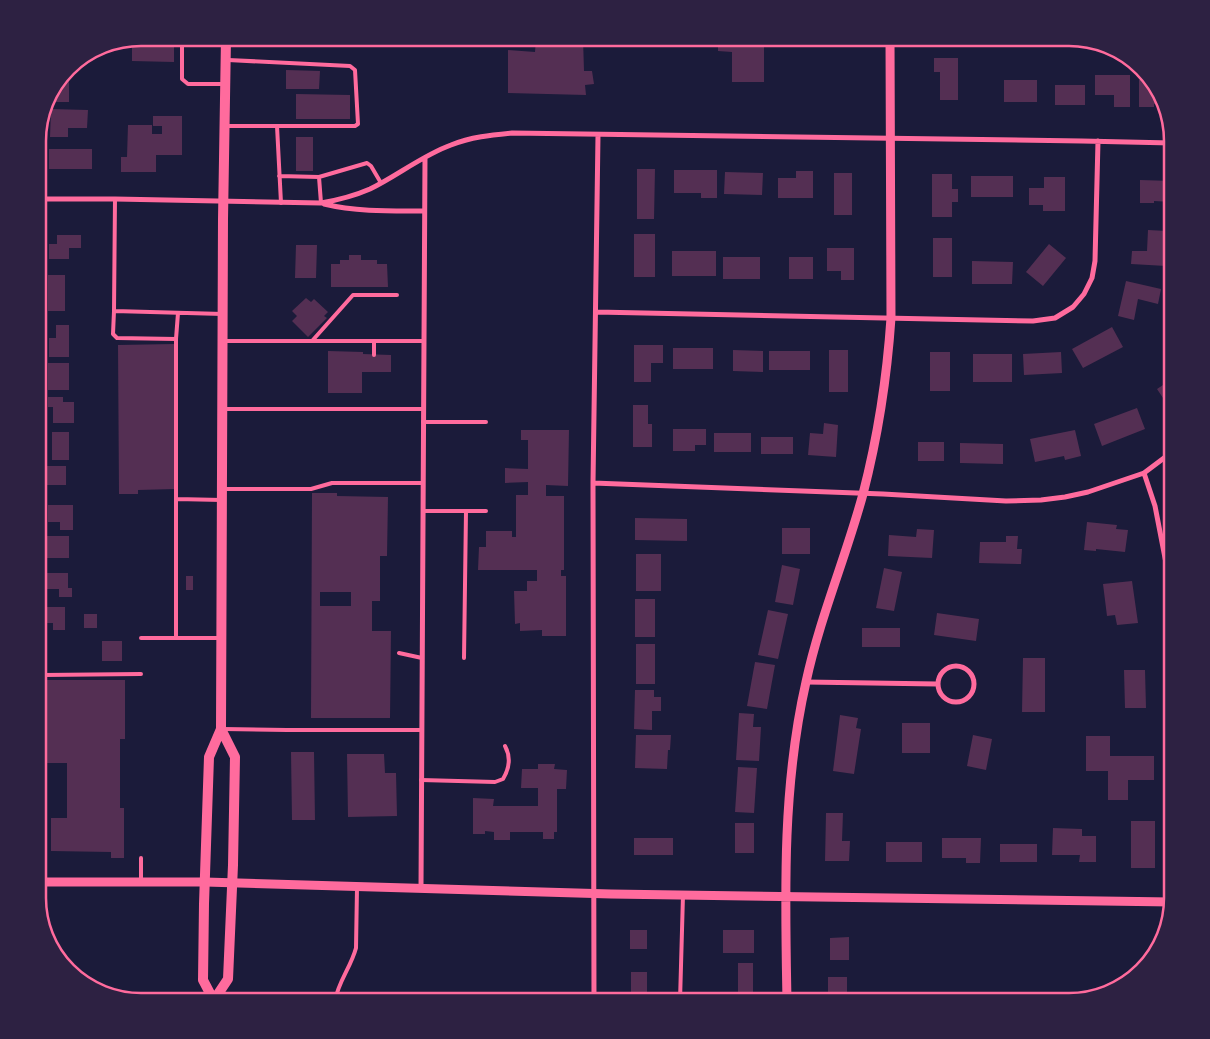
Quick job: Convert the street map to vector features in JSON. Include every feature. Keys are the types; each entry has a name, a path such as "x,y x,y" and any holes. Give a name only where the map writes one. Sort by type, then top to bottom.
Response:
{"main road":[{"path":"210,993 203,980 209,757 220,729 226,46"},
{"path":"219,993 228,979 235,757 220,729"}],"street":[{"path":"786,993 788,803 795,743 805,682 822,620 863,494 876,439 889,350 891,318 890,46"},
{"path":"46,199 321,203 346,198 369,189 450,145 468,139 512,133 1164,143"},
{"path":"594,993 594,483 598,135"},
{"path":"596,312 1033,321 1056,318 1073,307 1084,294 1092,278 1095,261 1098,141"},
{"path":"421,888 425,158"},
{"path":"321,203 339,208 424,212"},
{"path":"594,483 1006,501 1041,500 1088,492 1144,473 1164,458"},
{"path":"1144,473 1154,506 1164,555"},
{"path":"956,665 969,671 973,677 974,684 973,691 969,697 956,703 942,697 938,691 937,684 943,671 956,665"},
{"path":"805,682 937,684"},
{"path":"46,882 205,882 684,895 1164,902"}],"lane":[{"path":"182,46 182,79 188,84 225,84"},
{"path":"224,126 355,126 358,124 355,70 350,66 225,60"},
{"path":"277,126 280,203"},
{"path":"279,176 319,176 367,163 371,166 381,183"},
{"path":"319,176 321,203"},
{"path":"115,199 113,334 117,338 176,340"},
{"path":"312,341 353,295 397,295"},
{"path":"114,311 222,314"},
{"path":"176,638 176,340 178,313"},
{"path":"222,341 423,341"},
{"path":"374,341 374,355"},
{"path":"222,409 423,409"},
{"path":"423,422 486,422"},
{"path":"222,489 312,489 332,483 423,483"},
{"path":"176,499 222,500"},
{"path":"423,511 486,511"},
{"path":"464,658 466,511"},
{"path":"141,638 221,638"},
{"path":"399,653 422,658"},
{"path":"46,675 141,674"},
{"path":"220,729 422,730"},
{"path":"421,780 495,782 503,780 508,770 508,751 505,746"},
{"path":"141,858 141,883"},
{"path":"337,993 356,948 358,887"},
{"path":"680,993 684,895"}],"building":[{"path":"132,46 174,46 174,62 132,61"},
{"path":"535,46 583,46 584,71 592,71 594,84 585,85 586,95 508,93 508,50 535,52"},
{"path":"718,46 764,46 764,82 732,82 732,52 718,51"},
{"path":"934,58 958,58 958,100 940,100 940,72 934,72"},
{"path":"286,70 320,71 319,89 286,89"},
{"path":"1095,75 1130,75 1130,107 1114,107 1114,95 1095,95"},
{"path":"1004,80 1037,80 1037,102 1004,102"},
{"path":"1139,80 1142,80 1156,104 1154,104 1154,107 1139,107"},
{"path":"68,81 69,81 69,102 55,102"},
{"path":"1055,85 1085,85 1085,105 1055,105"},
{"path":"296,94 350,95 350,119 296,119"},
{"path":"51,109 88,110 87,128 68,128 68,137 50,137"},
{"path":"153,116 182,116 182,155 156,155 156,172 121,172 121,157 127,157 128,125 152,125 152,134 162,134 162,126 153,126"},
{"path":"296,137 313,137 313,171 296,171"},
{"path":"49,149 92,149 92,169 49,169"},
{"path":"637,169 655,169 654,219 637,219"},
{"path":"674,170 717,170 717,198 701,198 701,193 674,193"},
{"path":"796,171 813,171 813,198 778,198 778,178 796,178"},
{"path":"725,172 763,173 762,195 724,194"},
{"path":"834,173 852,173 852,215 834,215"},
{"path":"932,174 952,174 952,189 958,189 958,202 952,202 952,217 932,217"},
{"path":"971,176 1013,176 1013,197 971,197"},
{"path":"1044,177 1065,177 1065,211 1043,211 1043,205 1029,205 1029,188 1044,188"},
{"path":"1140,180 1164,181 1164,202 1140,203"},
{"path":"1148,230 1164,231 1164,266 1131,264 1132,251 1147,251"},
{"path":"634,234 655,234 655,277 634,277"},
{"path":"57,235 81,235 81,248 69,248 69,259 49,259 49,244 57,244"},
{"path":"933,238 952,238 952,277 933,277"},
{"path":"1049,244 1066,258 1043,286 1026,272"},
{"path":"296,245 317,245 316,278 295,278"},
{"path":"827,248 854,248 854,280 841,280 841,271 827,271"},
{"path":"672,251 716,251 716,276 672,276"},
{"path":"349,255 361,255 361,260 377,260 377,264 387,264 388,287 331,287 331,264 340,264 340,260 349,260"},
{"path":"723,257 760,257 760,279 723,279"},
{"path":"789,257 813,257 813,279 789,279"},
{"path":"972,261 1013,262 1012,284 972,284"},
{"path":"48,275 65,275 65,311 48,311"},
{"path":"1126,281 1161,289 1158,304 1138,299 1134,320 1118,316"},
{"path":"306,298 311,302 314,299 328,312 324,316 327,318 308,337 292,321 297,316 292,311"},
{"path":"56,325 69,325 69,357 49,357 49,338 56,338"},
{"path":"1112,327 1123,347 1083,368 1072,349"},
{"path":"174,344 175,489 138,490 138,494 119,494 118,345"},
{"path":"634,345 663,345 663,363 651,363 651,382 634,382"},
{"path":"673,348 713,348 713,369 673,369"},
{"path":"733,350 763,351 763,372 733,371"},
{"path":"829,350 848,350 848,392 829,392"},
{"path":"328,351 391,355 391,372 362,372 362,393 328,393"},
{"path":"769,351 810,351 810,370 769,370"},
{"path":"930,352 950,352 950,391 930,391"},
{"path":"1061,352 1062,373 1024,375 1023,354"},
{"path":"973,354 1012,354 1012,382 973,382"},
{"path":"48,363 69,363 69,390 48,390"},
{"path":"1164,384 1164,400 1157,389"},
{"path":"48,397 63,397 63,402 74,402 74,423 53,423 53,407 48,407"},
{"path":"633,405 648,405 648,424 652,424 652,447 633,447"},
{"path":"1137,408 1145,429 1102,446 1094,424"},
{"path":"824,423 838,425 836,457 808,455 810,433 823,434"},
{"path":"673,429 706,429 706,445 695,445 695,451 673,451"},
{"path":"521,430 569,430 568,486 546,485 546,496 564,496 564,570 561,570 561,576 566,576 566,636 542,636 542,630 520,631 520,623 515,624 514,591 527,591 527,581 537,581 537,570 478,570 479,547 486,547 486,531 512,531 512,537 516,537 516,495 528,495 528,482 505,483 505,468 528,469 528,440 521,440"},
{"path":"1075,430 1081,456 1065,460 1064,456 1035,462 1030,439"},
{"path":"52,432 69,432 69,460 52,460"},
{"path":"714,433 751,433 751,452 714,452"},
{"path":"761,437 793,437 793,454 761,454"},
{"path":"918,442 944,442 944,461 918,461"},
{"path":"960,443 1003,444 1003,464 960,463"},
{"path":"47,466 66,466 66,485 47,485"},
{"path":"312,493 337,493 337,496 388,497 387,556 380,556 380,601 372,601 372,631 391,631 390,718 311,718","holes":["320,592 351,592 351,606 320,606"]},
{"path":"48,505 73,505 73,530 60,530 60,522 48,522"},
{"path":"635,518 687,519 687,541 635,540"},
{"path":"1087,522 1117,525 1116,529 1128,530 1125,552 1096,549 1096,551 1084,550"},
{"path":"782,528 810,528 810,554 782,554"},
{"path":"917,529 934,530 932,558 888,556 889,535 916,537"},
{"path":"46,536 69,536 69,558 46,558"},
{"path":"1006,536 1018,536 1017,549 1022,549 1021,564 979,563 980,542 1006,542"},
{"path":"636,554 661,554 661,591 636,591"},
{"path":"782,565 800,569 793,605 775,602"},
{"path":"884,568 902,572 894,611 876,608"},
{"path":"47,573 68,573 68,588 72,588 72,597 59,597 59,589 47,589"},
{"path":"186,576 193,576 193,590 186,590"},
{"path":"1132,581 1138,623 1117,625 1115,615 1107,616 1103,584"},
{"path":"635,599 655,599 655,637 635,637"},
{"path":"46,607 65,607 65,630 53,630 53,623 46,623"},
{"path":"768,610 788,614 778,659 758,655"},
{"path":"937,613 979,619 976,641 934,635"},
{"path":"84,614 97,614 97,628 84,628"},
{"path":"862,628 900,628 900,647 862,647"},
{"path":"102,641 122,641 122,661 102,661"},
{"path":"636,644 655,644 655,684 636,684"},
{"path":"1023,658 1045,658 1045,712 1022,712"},
{"path":"755,662 775,665 767,709 747,706"},
{"path":"1124,670 1145,670 1146,708 1125,708"},
{"path":"47,680 125,680 125,739 120,739 120,808 124,808 124,858 111,858 111,852 51,851 51,818 67,818 67,763 47,763"},
{"path":"635,690 654,690 654,697 661,697 661,711 652,711 652,730 634,729"},
{"path":"739,713 754,714 753,727 761,727 759,761 736,760"},
{"path":"840,715 858,718 856,728 861,729 854,774 833,771"},
{"path":"902,723 930,723 930,753 902,753"},
{"path":"636,735 671,735 667,769 635,768"},
{"path":"973,735 992,739 986,770 967,766"},
{"path":"1086,736 1110,736 1110,756 1154,756 1154,780 1128,780 1128,800 1108,800 1108,771 1086,771"},
{"path":"291,752 314,752 315,820 292,820"},
{"path":"347,754 384,754 385,773 396,773 397,816 348,817"},
{"path":"538,764 555,764 554,769 567,770 566,789 557,789 557,832 554,832 554,839 543,839 543,832 510,832 510,840 494,840 494,832 485,831 485,834 473,834 473,798 494,799 493,806 538,806 538,788 521,788 522,769 538,769"},
{"path":"738,767 757,768 754,813 735,812"},
{"path":"826,813 843,813 842,841 850,841 849,861 825,861"},
{"path":"1131,821 1155,821 1155,868 1131,868"},
{"path":"735,823 754,823 754,853 735,853"},
{"path":"1053,828 1082,829 1082,836 1096,836 1096,862 1079,862 1080,855 1052,855"},
{"path":"634,838 673,838 673,855 634,855"},
{"path":"942,838 981,838 980,863 966,863 966,858 942,858"},
{"path":"886,842 922,842 922,862 886,862"},
{"path":"1000,844 1037,844 1037,862 1000,862"},
{"path":"630,930 647,930 647,949 630,949"},
{"path":"723,930 754,930 754,953 723,953"},
{"path":"849,937 849,960 830,960 830,938"},
{"path":"738,963 753,963 753,993 738,993"},
{"path":"631,972 647,972 647,993 631,993"},
{"path":"828,977 847,977 847,993 828,993"}]}
